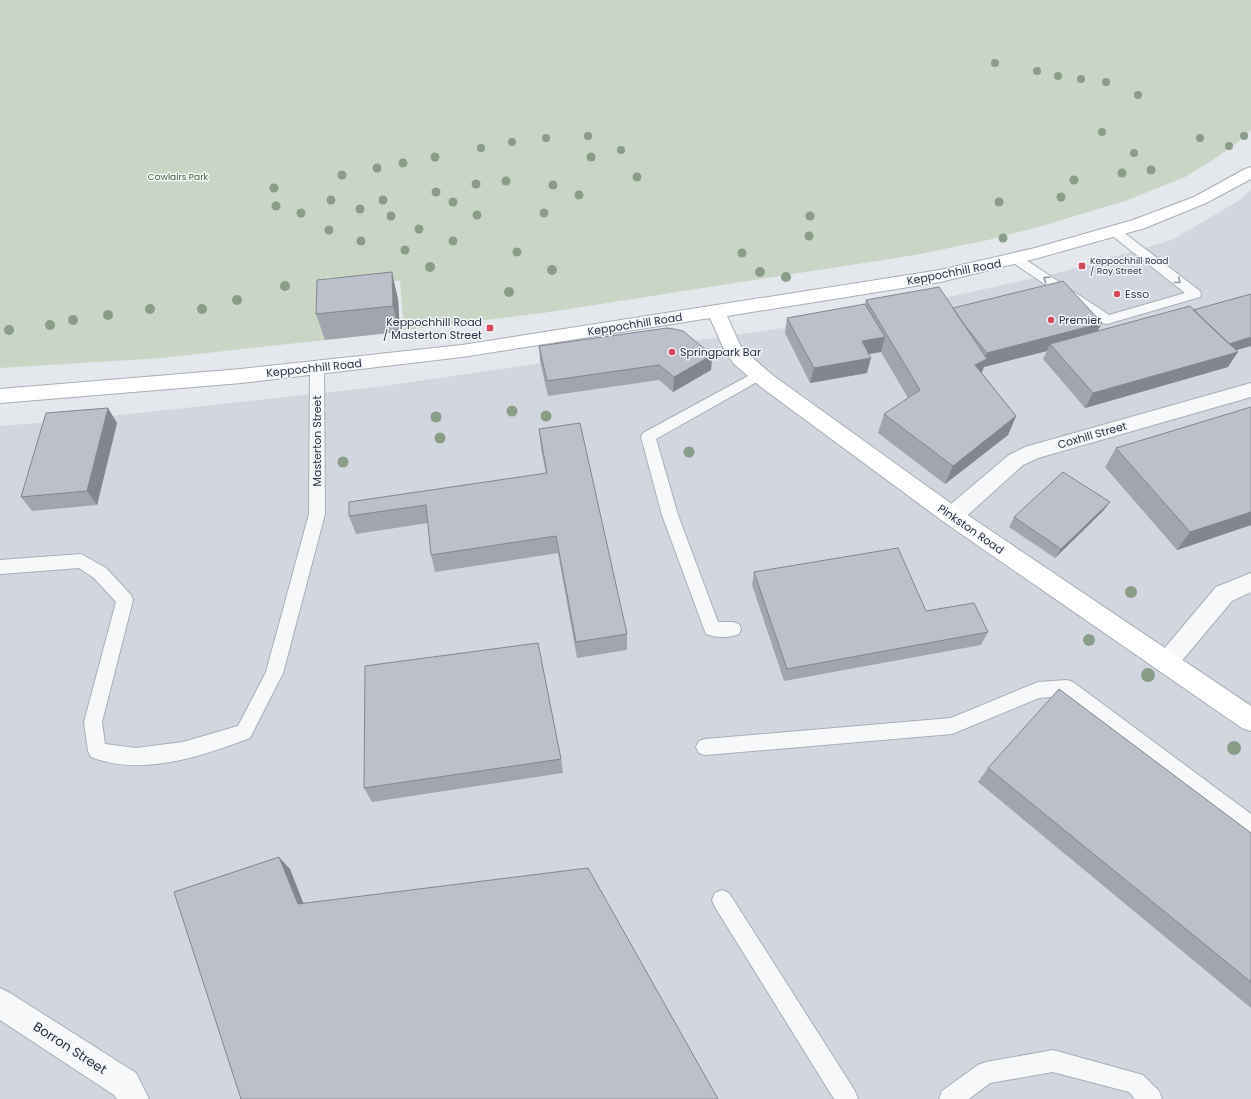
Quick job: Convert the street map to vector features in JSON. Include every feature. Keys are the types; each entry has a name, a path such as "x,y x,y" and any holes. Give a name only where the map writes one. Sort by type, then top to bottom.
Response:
{"street":[{"name":"Keppochhill Road","path":"0,396 168,383 317,368 462,351 940,276 1016,259 1114,231 1182,208 1248,177"},
{"name":"Pinkston Road","path":"716,312 732,348 740,359 759,375 952,516 1251,720"},
{"name":"Coxhill Street","path":"952,516 1016,460 1032,452 1251,390"},
{"path":"1166,663 1224,594 1251,582"},
{"name":"Borron Street","path":"0,1003 125,1084 134,1099"}],"lane":[{"path":"1016,259 1107,320 1195,294 1114,231"},
{"name":"Masterton Street","path":"0,567 81,561 100,573 125,600 93,722 97,751 136,757 183,751 244,732 274,673 316,514 317,368"},
{"path":"733,629 712,629 670,515 648,437 759,375"},
{"path":"705,747 952,726 1038,690 1067,688 1251,826"},
{"path":"722,900 847,1099"},
{"path":"950,1099 986,1073 1053,1061 1135,1083 1151,1099"}],"shaded area":[{"path":"1251,189 1251,1099 0,1099 0,426 74,420 377,387 783,328 935,300 1061,272 1172,240 1240,200"}],"green space":[{"name":"Cowlairs Park","path":"0,0 1251,0 1251,130 1238,142 1216,158 1185,177 1125,201 1035,228 988,240 915,255 543,313 404,330 400,281 326,277 325,340 162,358 0,368"}],"building":[{"path":"392,272 393,306 316,314 317,280"},
{"path":"1063,281 1102,323 987,353 962,322 953,308"},
{"path":"939,287 987,359 975,365 1016,416 953,466 884,414 920,390 866,300"},
{"path":"1251,294 1251,337 1229,344 1193,310"},
{"path":"865,304 885,337 862,341 871,358 814,368 787,318"},
{"path":"1190,306 1238,352 1093,393 1050,344"},
{"path":"667,328 683,331 712,355 674,377 659,365 547,381 539,346"},
{"path":"1251,407 1251,512 1190,532 1116,448"},
{"path":"108,408 87,491 21,497 46,413"},
{"path":"580,423 627,634 576,642 556,536 431,555 426,505 349,516 349,502 547,473 539,429"},
{"path":"1063,472 1110,502 1061,549 1014,517"},
{"path":"898,548 926,611 974,603 988,632 787,669 754,572"},
{"path":"538,643 561,759 364,788 365,666"},
{"path":"1059,689 1251,833 1251,982 988,768"},
{"path":"279,857 298,904 588,868 718,1099 241,1099 174,892"}],"place":[{"name":"Keppochhill Road / Roy Street","path":"1082,266"},
{"name":"Esso","path":"1117,294"},
{"name":"Premier","path":"1051,320"},
{"name":"Keppochhill Road / Masterton Street","path":"490,328"},
{"name":"Springpark Bar","path":"672,352"}]}
